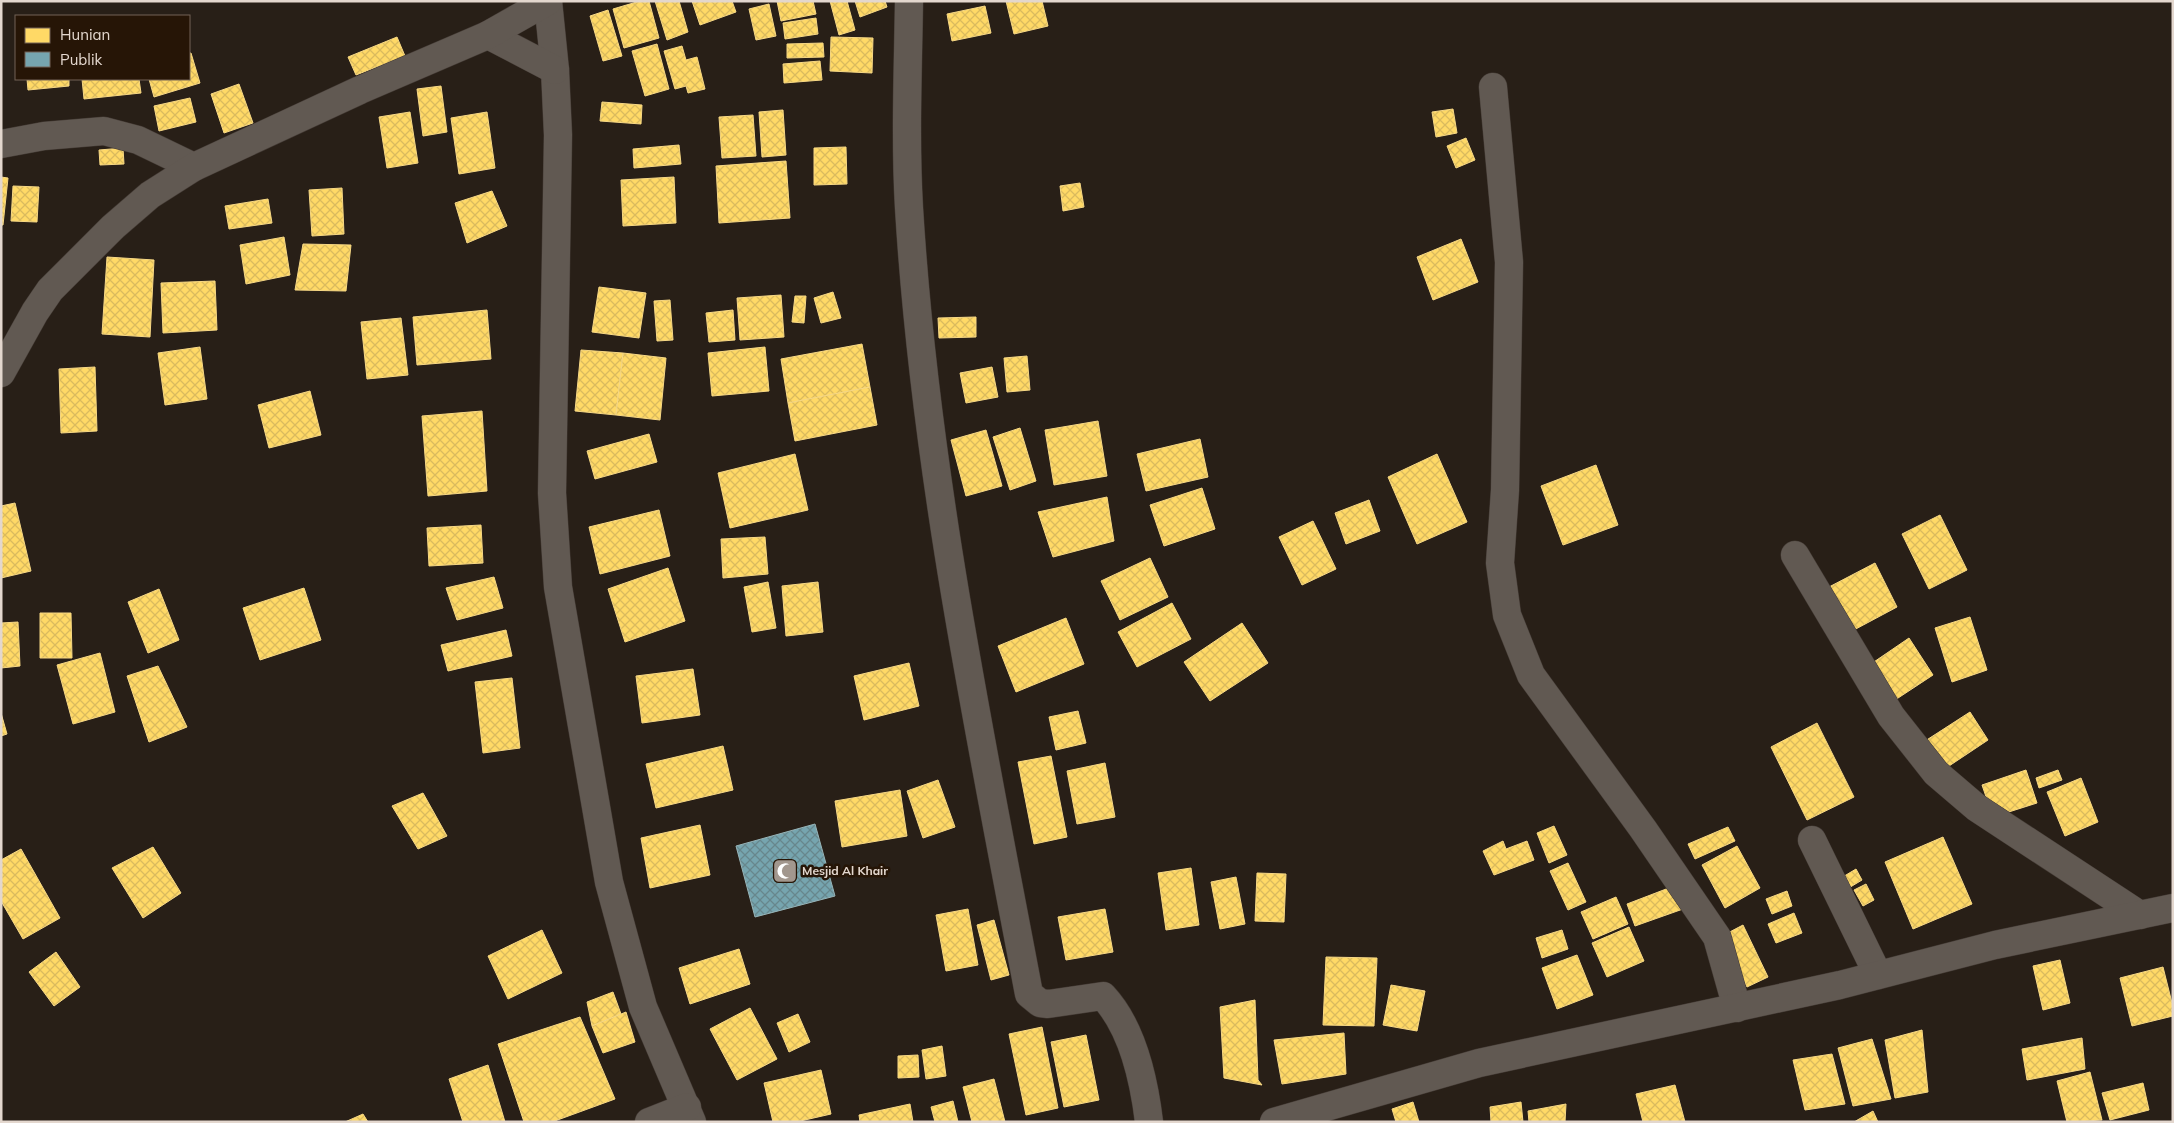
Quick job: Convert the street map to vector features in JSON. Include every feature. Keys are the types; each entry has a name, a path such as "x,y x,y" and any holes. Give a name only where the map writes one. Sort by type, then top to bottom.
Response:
{"street":[{"path":"1,373 35,312 50,290 113,227 150,195 194,167 360,90 488,35 548,1 556,70 558,136 552,493 558,587 608,882 643,1007 689,1114 650,1122"},
{"path":"909,1 909,207 929,417 950,565 1029,994 1040,1003 1048,1004 1103,996 1116,1010 1129,1038 1146,1095 1149,1122"},
{"path":"488,35 556,70"},
{"path":"1493,87 1509,262 1505,490 1500,563 1507,616 1532,675 1638,822 1717,937 1737,1008"},
{"path":"1,144 44,136 104,131 138,140 194,167"},
{"path":"1795,555 1891,716 1936,773 1977,808 2140,915"},
{"path":"1812,840 1878,975"},
{"path":"1274,1122 1479,1063 1737,1008 1995,945 2173,908"}],"building: Hunian":[{"path":"640,1 649,1 659,38 624,48 613,9"},
{"path":"655,1 679,1 688,32 667,40"},
{"path":"692,1 732,1 736,12 700,25"},
{"path":"777,1 813,1 816,14 781,21"},
{"path":"830,1 847,1 855,30 839,35"},
{"path":"855,1 885,1 887,7 860,17"},
{"path":"1006,1 1042,1 1048,26 1014,34"},
{"path":"769,4 776,36 756,40 749,9"},
{"path":"985,6 991,33 952,41 947,14"},
{"path":"608,10 622,56 603,61 590,16"},
{"path":"816,18 818,34 785,39 783,23"},
{"path":"397,37 405,56 356,75 348,57"},
{"path":"831,37 873,38 872,73 830,71"},
{"path":"823,43 824,57 787,58 787,44"},
{"path":"657,44 669,89 645,96 632,51"},
{"path":"682,46 686,60 697,57 705,89 688,93 686,86 675,89 664,51"},
{"path":"191,53 200,83 154,97 149,80 190,80"},
{"path":"820,61 822,80 784,83 783,64"},
{"path":"27,80 69,80 69,86 28,90"},
{"path":"82,80 139,80 141,93 84,99"},
{"path":"239,84 253,123 224,133 211,94"},
{"path":"441,86 447,132 423,136 417,89"},
{"path":"190,98 196,122 159,131 154,106"},
{"path":"602,102 642,105 641,124 600,121"},
{"path":"1453,109 1457,133 1436,137 1432,112"},
{"path":"783,110 786,155 762,157 759,112"},
{"path":"410,112 418,163 387,168 379,117"},
{"path":"487,112 495,168 459,174 451,118"},
{"path":"753,115 756,156 722,158 719,117"},
{"path":"1466,138 1475,160 1456,168 1447,146"},
{"path":"679,145 681,164 634,168 633,149"},
{"path":"846,147 847,184 814,185 814,148"},
{"path":"123,148 124,164 100,165 99,150"},
{"path":"786,161 790,218 719,223 716,166"},
{"path":"1,177 8,178 3,225 1,225"},
{"path":"674,177 676,223 623,226 621,180"},
{"path":"1080,183 1084,207 1063,211 1060,186"},
{"path":"13,186 39,187 37,222 11,221"},
{"path":"342,188 344,234 312,236 309,190"},
{"path":"492,191 507,226 467,243 455,203"},
{"path":"268,199 272,223 229,229 225,206"},
{"path":"284,237 290,275 246,284 240,245"},
{"path":"1461,239 1478,282 1433,300 1417,257"},
{"path":"303,244 351,245 346,291 295,290"},
{"path":"107,257 154,260 150,337 102,334"},
{"path":"215,281 217,330 163,333 161,283"},
{"path":"599,287 646,293 639,338 592,332"},
{"path":"833,292 841,318 821,323 814,298"},
{"path":"781,295 784,337 740,340 737,298"},
{"path":"795,296 806,296 804,323 792,322"},
{"path":"670,300 673,340 657,341 654,301"},
{"path":"487,310 491,359 417,365 413,317"},
{"path":"733,310 735,340 709,342 706,313"},
{"path":"976,317 976,337 939,338 938,318"},
{"path":"401,318 408,375 367,379 361,322"},
{"path":"862,344 870,387 788,403 781,359"},
{"path":"200,347 207,399 165,405 158,353"},
{"path":"765,347 769,391 712,396 708,353"},
{"path":"581,350 623,353 616,415 575,411"},
{"path":"623,353 666,358 660,420 616,415"},
{"path":"1027,356 1030,390 1007,392 1004,358"},
{"path":"95,367 97,431 61,433 59,369"},
{"path":"992,367 998,397 966,403 960,373"},
{"path":"870,387 877,425 795,441 788,403"},
{"path":"310,391 321,435 269,448 258,405"},
{"path":"482,411 487,491 428,496 422,416"},
{"path":"1098,421 1107,476 1054,485 1045,430"},
{"path":"1020,428 1036,481 1010,490 993,437"},
{"path":"986,430 1002,486 966,496 951,440"},
{"path":"649,434 657,462 595,479 587,451"},
{"path":"1200,439 1208,477 1146,491 1137,454"},
{"path":"795,454 808,510 730,528 718,473"},
{"path":"1437,454 1467,522 1417,544 1388,477"},
{"path":"1596,465 1618,525 1563,545 1541,486"},
{"path":"1202,488 1215,529 1164,546 1150,505"},
{"path":"1107,497 1114,541 1053,557 1038,512"},
{"path":"1369,500 1380,531 1346,544 1335,513"},
{"path":"15,503 31,571 1,578 1,506"},
{"path":"659,510 670,556 600,574 589,527"},
{"path":"1940,515 1967,570 1929,589 1902,534"},
{"path":"1313,521 1336,569 1302,585 1279,537"},
{"path":"481,525 483,563 429,566 427,528"},
{"path":"765,537 768,574 723,578 721,539"},
{"path":"1150,558 1168,597 1120,620 1101,581"},
{"path":"1875,563 1897,607 1852,631 1829,587"},
{"path":"668,568 685,621 625,642 608,589"},
{"path":"494,577 503,608 457,620 446,588"},
{"path":"768,582 776,628 752,632 744,587"},
{"path":"818,582 823,632 786,636 782,586"},
{"path":"304,588 321,640 260,660 243,608"},
{"path":"159,589 179,640 148,653 128,602"},
{"path":"1172,603 1191,639 1137,667 1118,632"},
{"path":"40,613 71,613 72,658 40,658"},
{"path":"1970,617 1987,670 1952,682 1935,628"},
{"path":"1066,618 1084,664 1016,692 998,646"},
{"path":"18,622 20,666 1,668 1,623"},
{"path":"1242,623 1268,663 1210,701 1184,662"},
{"path":"506,630 512,656 448,671 441,645"},
{"path":"1909,638 1933,675 1892,702 1868,666"},
{"path":"100,653 115,712 73,724 57,665"},
{"path":"909,663 919,706 864,720 854,676"},
{"path":"158,666 187,727 149,742 127,676"},
{"path":"693,669 700,715 642,723 636,676"},
{"path":"512,678 520,748 483,753 475,682"},
{"path":"1078,711 1086,743 1056,750 1049,717"},
{"path":"1970,712 1988,740 1940,772 1922,743"},
{"path":"1,713 7,734 1,736"},
{"path":"1817,723 1854,797 1807,820 1771,747"},
{"path":"723,746 733,790 656,808 646,764"},
{"path":"1051,756 1067,837 1034,844 1018,762"},
{"path":"1105,763 1115,817 1077,824 1067,771"},
{"path":"2026,770 2037,803 1993,817 1982,785"},
{"path":"2058,770 2062,780 2039,788 2036,778"},
{"path":"2081,778 2098,822 2065,836 2047,792"},
{"path":"938,780 955,827 923,838 907,791"},
{"path":"900,790 907,836 842,847 835,801"},
{"path":"423,793 447,836 418,849 392,806"},
{"path":"700,825 710,875 650,888 641,838"},
{"path":"1554,826 1567,855 1549,863 1537,833"},
{"path":"1728,827 1735,841 1695,859 1688,844"},
{"path":"1943,837 1972,904 1913,929 1885,862"},
{"path":"1503,841 1506,849 1527,841 1534,860 1494,875 1483,851"},
{"path":"1737,846 1760,888 1725,908 1702,865"},
{"path":"153,847 181,893 143,918 112,868"},
{"path":"21,849 60,918 23,939 1,901 1,860"},
{"path":"1568,863 1586,902 1568,910 1550,871"},
{"path":"1191,868 1199,925 1166,930 1158,873"},
{"path":"1856,869 1862,880 1847,889 1841,878"},
{"path":"1257,873 1286,874 1284,922 1255,921"},
{"path":"1236,877 1245,924 1220,929 1211,882"},
{"path":"1866,884 1874,900 1863,906 1854,890"},
{"path":"1674,886 1683,909 1635,926 1627,904"},
{"path":"1787,891 1792,906 1772,914 1766,899"},
{"path":"1616,897 1628,924 1593,939 1581,912"},
{"path":"968,909 978,965 946,971 936,915"},
{"path":"1105,909 1113,952 1066,960 1058,917"},
{"path":"1794,913 1802,933 1776,943 1768,924"},
{"path":"994,920 1009,975 991,980 977,925"},
{"path":"1743,925 1768,977 1747,987 1722,936"},
{"path":"1629,927 1644,961 1607,977 1592,943"},
{"path":"542,930 562,973 508,999 488,956"},
{"path":"1562,930 1568,949 1542,958 1536,938"},
{"path":"739,949 750,984 690,1004 679,968"},
{"path":"56,952 80,987 54,1006 29,972"},
{"path":"1577,955 1593,995 1557,1009 1542,968"},
{"path":"1326,957 1377,958 1374,1026 1323,1025"},
{"path":"2060,960 2070,1003 2043,1010 2033,966"},
{"path":"2163,967 2173,1007 2173,1016 2132,1026 2120,978"},
{"path":"1391,985 1425,991 1417,1031 1383,1025"},
{"path":"613,992 621,1014 592,1026 587,1002"},
{"path":"1255,1000 1258,1080 1262,1085 1224,1078 1220,1007"},
{"path":"750,1008 777,1059 737,1080 710,1029"},
{"path":"626,1012 635,1042 603,1053 592,1026"},
{"path":"798,1014 810,1042 789,1052 777,1023"},
{"path":"580,1017 615,1099 552,1122 524,1122 498,1044"},
{"path":"1042,1027 1058,1108 1026,1115 1009,1034"},
{"path":"1922,1030 1928,1092 1895,1098 1885,1040"},
{"path":"1344,1033 1346,1074 1282,1084 1274,1040"},
{"path":"1086,1035 1099,1100 1064,1107 1051,1042"},
{"path":"2082,1038 2085,1069 2027,1080 2022,1049"},
{"path":"1872,1039 1891,1099 1853,1106 1838,1048"},
{"path":"942,1046 946,1076 926,1079 922,1050"},
{"path":"1832,1054 1845,1104 1805,1110 1793,1060"},
{"path":"918,1055 919,1077 898,1078 898,1056"},
{"path":"488,1065 505,1122 463,1122 449,1079"},
{"path":"821,1070 831,1114 796,1122 773,1122 764,1083"},
{"path":"2090,1072 2102,1120 2067,1122 2057,1081"},
{"path":"994,1079 1005,1122 972,1122 963,1087"},
{"path":"2143,1083 2149,1110 2110,1120 2102,1093"},
{"path":"1675,1085 1685,1122 1643,1122 1636,1094"},
{"path":"953,1101 958,1122 935,1122 931,1107"},
{"path":"1413,1102 1419,1122 1396,1122 1392,1109"},
{"path":"1521,1102 1523,1122 1491,1122 1490,1107"},
{"path":"910,1104 913,1122 860,1122 859,1115"},
{"path":"1566,1104 1565,1122 1529,1122 1528,1111"},
{"path":"1873,1111 1878,1122 1854,1122"},
{"path":"363,1114 368,1122 345,1122"}],"building: Publik":[{"name":"Mesjid Al Khair","path":"815,824 835,896 755,917 736,846"}],"place":[{"name":"Mesjid Al Khair","path":"785,871"}]}
